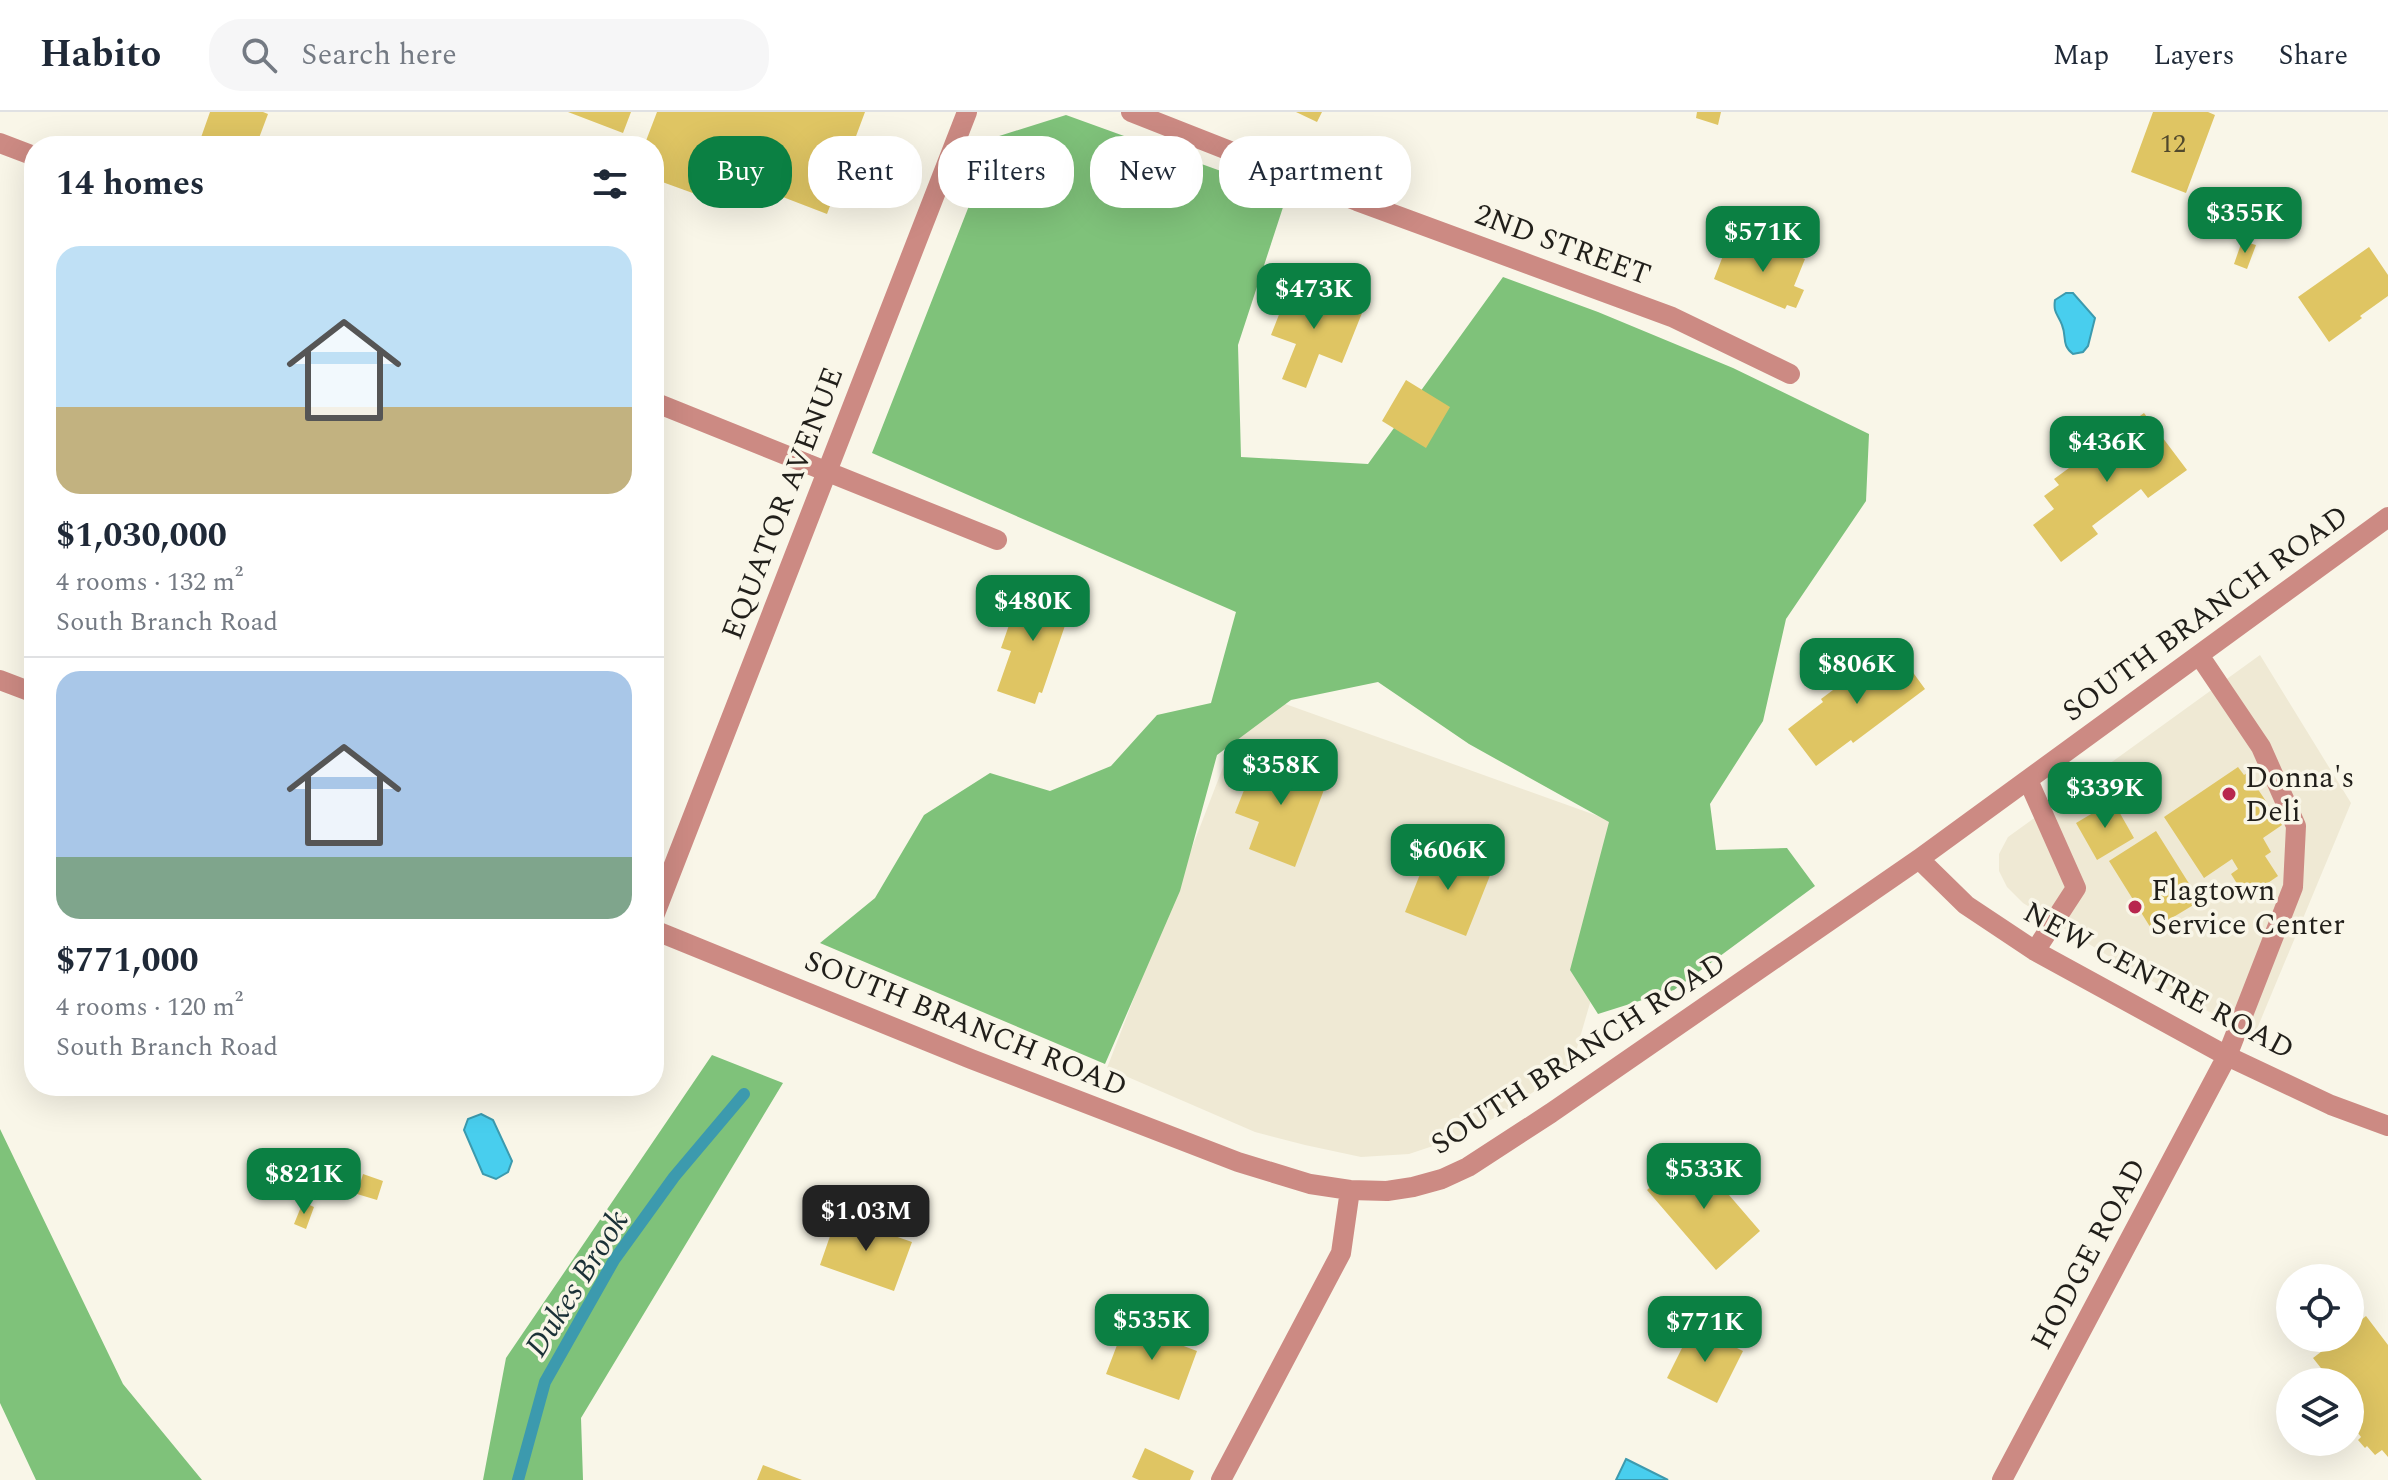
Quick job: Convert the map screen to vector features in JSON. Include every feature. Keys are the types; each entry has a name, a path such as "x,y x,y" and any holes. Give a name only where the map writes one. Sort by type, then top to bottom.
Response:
{"street":[{"name":"EQUATOR AVENUE","path":"664,890 967,112"},
{"name":"2ND STREET","path":"1131,112 1357,201 1672,317 1790,374"},
{"path":"0,143 24,152"},
{"path":"664,406 997,540"},
{"name":"SOUTH BRANCH ROAD","path":"664,934 971,1059 1238,1162 1310,1184 1350,1190 1387,1191 1413,1187 1468,1167 1551,1113 1919,859 2388,517"},
{"name":"HODGE ROAD","path":"2002,1480 2227,1056 2293,887 2296,826 2261,747 2199,655"},
{"path":"0,680 24,689"},
{"path":"2028,780 2076,888 2035,951"},
{"name":"NEW CENTRE ROAD","path":"1919,859 1966,905 2035,951 2227,1056 2331,1105 2388,1126"},
{"path":"1221,1480 1341,1253 1350,1190"}],"shaded area":[{"path":"2260,655 2351,803 2254,1036 2126,967 2023,903 2007,887 1999,871 1999,854 2008,837"},
{"path":"1252,692 1640,831 1572,1065 1502,1114 1451,1140 1409,1154 1361,1157 1255,1132 1107,1068"}],"green space":[{"path":"1066,115 1124,136 1090,136 1090,208 1203,208 1203,165 1219,170 1219,208 1283,208 1238,345 1241,457 1368,464 1503,277 1598,312 1733,368 1869,434 1866,501 1786,619 1763,721 1710,804 1716,850 1787,848 1815,886 1674,990 1598,1014 1570,970 1609,822 1469,744 1378,682 1291,700 1217,755 1180,891 1105,1064 820,943 875,898 924,815 990,773 1050,791 1111,766 1157,715 1211,703 1236,612 872,453 968,208 1074,208 1074,136 999,136"},
{"path":"712,1055 783,1083 581,1418 583,1480 483,1480 506,1358"},
{"path":"0,1129 123,1384 202,1480 36,1480 0,1403"}],"water":[{"path":"2066,293 2073,293 2095,318 2088,346 2083,352 2073,354 2066,344 2055,308 2055,300"},
{"path":"481,1114 493,1120 512,1161 508,1172 496,1179 483,1174 464,1130 468,1119"},
{"path":"1626,1459 1668,1480 1616,1480"}],"building":[{"path":"210,112 268,114 260,136 202,136"},
{"path":"568,112 631,112 623,133"},
{"path":"657,112 865,112 856,136 808,136 808,207 792,201 792,136 688,136 688,191 664,183 664,136 648,136"},
{"path":"1296,112 1322,112 1317,122"},
{"path":"1697,112 1721,112 1718,125 1696,118"},
{"path":"2153,112 2208,112 2215,115 2186,193 2131,172"},
{"path":"2197,205 2218,213 2211,233 2190,226"},
{"path":"811,208 829,208 827,214"},
{"path":"1753,238 1805,259 1794,286 1804,290 1796,308 1787,305 1785,309 1714,279 1726,248 1746,257"},
{"path":"2242,241 2256,245 2247,269 2234,264"},
{"path":"2369,247 2388,275 2388,296 2329,342 2298,297"},
{"path":"1291,284 1362,313 1342,363 1319,354 1306,388 1282,379 1296,344 1271,335"},
{"path":"1406,380 1450,407 1426,448 1382,421"},
{"path":"2144,413 2187,470 2148,498 2141,489 2092,526 2098,534 2061,562 2033,525 2054,509 2044,496 2059,485 2054,479"},
{"path":"1023,585 1073,602 1042,693 1039,692 1035,704 997,691 1011,651 1001,648"},
{"path":"1893,645 1925,689 1853,743 1851,740 1816,766 1788,729 1823,702 1821,699"},
{"path":"1259,752 1328,779 1295,867 1249,849 1259,822 1235,813"},
{"path":"2238,767 2244,775 2247,773 2282,825 2263,838 2271,852 2265,856 2278,876 2246,898 2231,874 2238,869 2232,859 2204,878 2164,817"},
{"path":"2113,801 2134,838 2097,860 2076,823"},
{"path":"2156,831 2200,901 2152,930 2109,861"},
{"path":"1430,849 1491,873 1466,936 1405,912"},
{"path":"1692,1152 1760,1231 1716,1270 1647,1190"},
{"path":"363,1174 383,1181 377,1200 357,1194"},
{"path":"303,1202 314,1207 306,1229 294,1224"},
{"path":"837,1216 912,1242 894,1291 820,1265"},
{"path":"2366,1316 2388,1345 2388,1457 2382,1450 2375,1455 2367,1446 2364,1447 2364,1368 2321,1368 2313,1358 2321,1352 2364,1352"},
{"path":"1125,1324 1197,1351 1179,1400 1106,1374"},
{"path":"1693,1326 1743,1351 1717,1403 1667,1378"},
{"path":"1145,1448 1194,1471 1190,1480 1139,1480 1132,1477"},
{"path":"763,1465 802,1480 757,1480"}],"waterway":[{"name":"Dukes Brook","path":"518,1480 545,1382 614,1260 674,1177 744,1094"}],"place":[{"name":"Donna's Deli","path":"2229,794"},
{"name":"Flagtown Service Center","path":"2135,907"}]}
